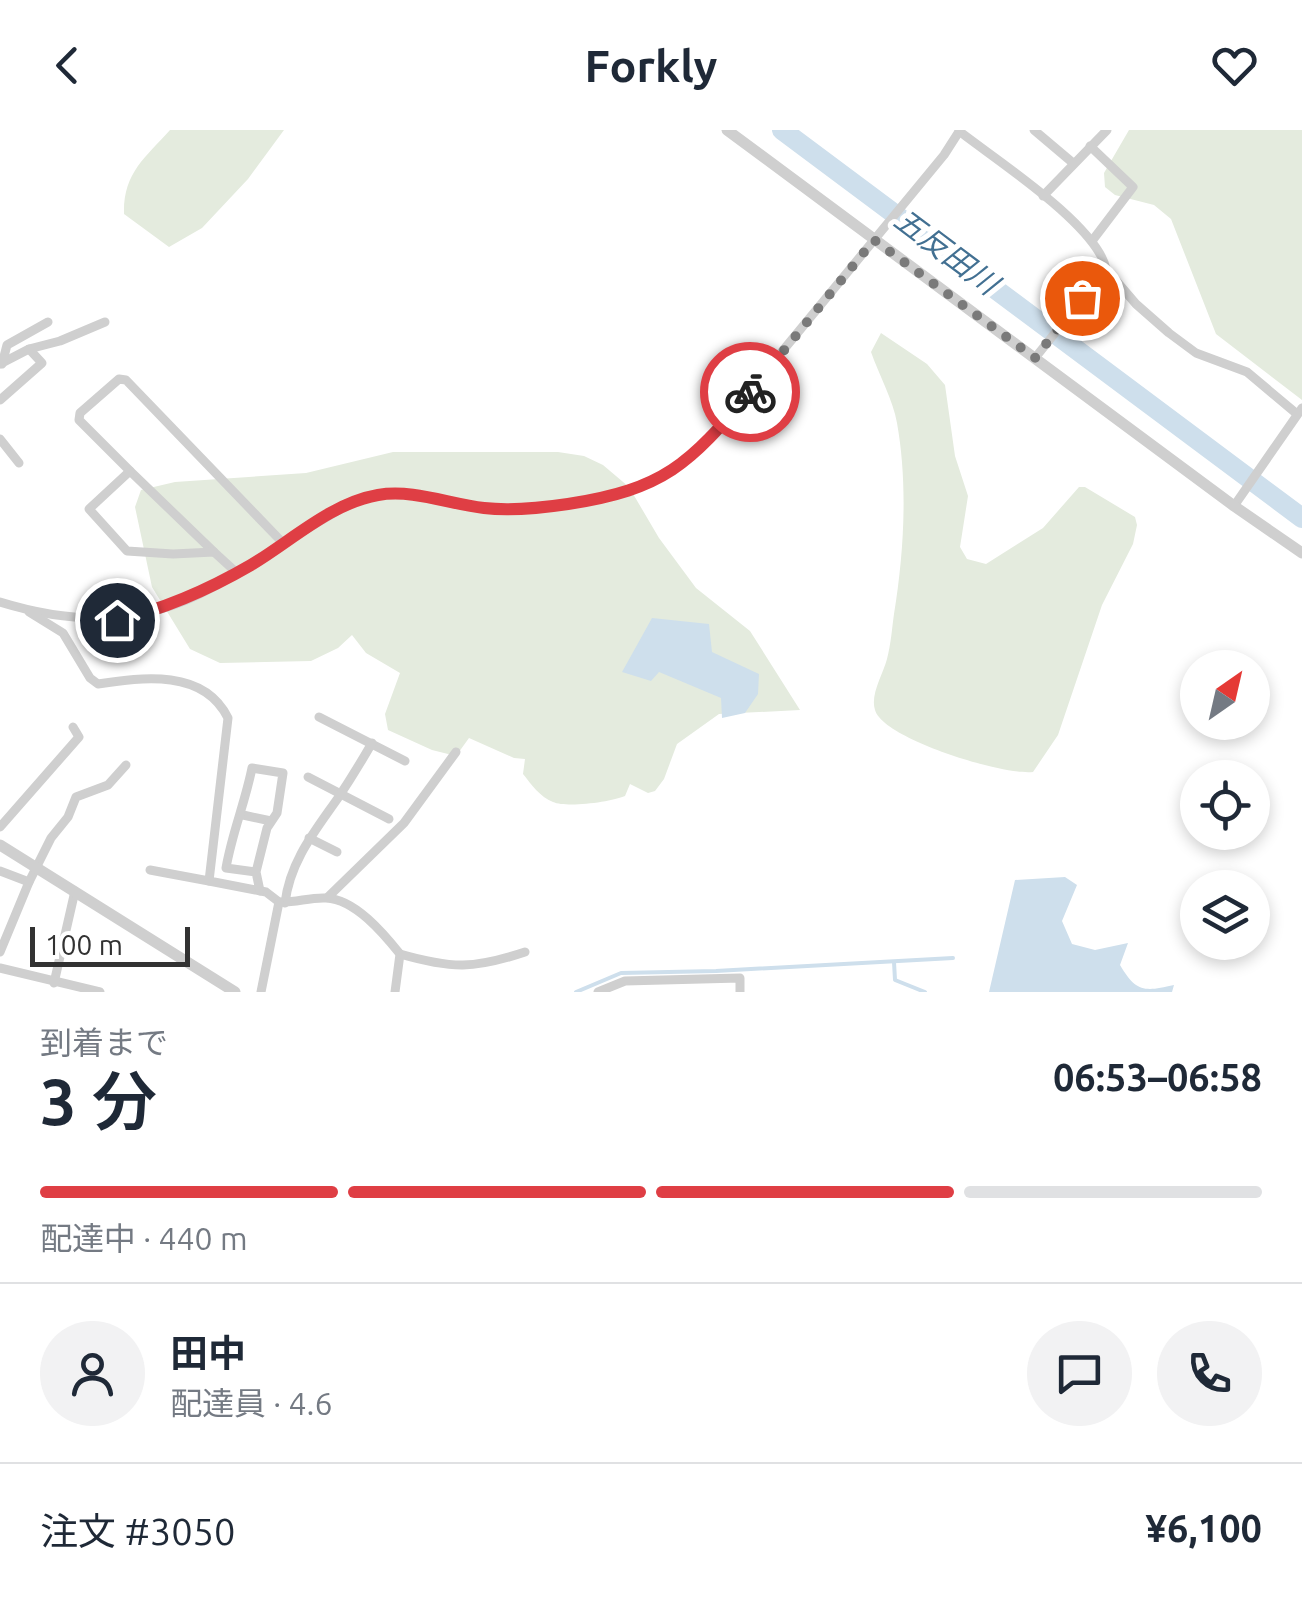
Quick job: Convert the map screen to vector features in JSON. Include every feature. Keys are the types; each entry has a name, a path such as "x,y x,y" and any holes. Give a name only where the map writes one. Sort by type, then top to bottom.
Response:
{"street":[{"path":"727,130 1302,553"},
{"path":"1034,130 1073,163"},
{"path":"1043,196 1107,130"},
{"path":"0,602 27,610 117,620 145,614 210,589 350,504 378,495 417,496 487,508 550,506 614,497 641,488 697,452 960,131 1043,196 1092,241 1103,254 1106,269 1136,304 1169,333 1196,353 1247,372 1300,411 1234,506"},
{"path":"1090,146 1133,187 1092,241"},
{"path":"1035,358 1106,269"},
{"path":"1,364 7,344 48,322"},
{"path":"1,364 30,349 105,322"},
{"path":"0,400 42,363 30,349"},
{"path":"237,573 79,420 80,412 119,379 126,380 283,543"},
{"path":"0,439 19,463"},
{"path":"130,472 88,509 127,551 214,552"},
{"path":"1234,506 1302,561"},
{"path":"27,610 63,633 90,678 98,684 164,677 200,689 220,701 228,718 209,881"},
{"path":"319,717 406,761"},
{"path":"0,827 79,737 73,727"},
{"path":"260,992 282,902 298,858 372,744"},
{"path":"328,897 404,823 456,752"},
{"path":"0,952 4,932 76,797 108,785 126,765"},
{"path":"256,872 226,868 232,830 242,814 252,768 283,773 277,812 256,872 260,891"},
{"path":"308,777 389,819"},
{"path":"242,814 272,821"},
{"path":"309,838 338,852"},
{"path":"0,844 236,992"},
{"path":"150,870 260,891 282,902 328,897 346,904 376,927 400,954 434,964 484,966 525,952"},
{"path":"0,871 29,882"},
{"path":"48,985 75,891"},
{"path":"395,992 400,954"},
{"path":"0,968 48,985 100,992"},
{"path":"598,992 625,981 740,978 740,992"},
{"path":"678,980 678,992"}],"shaded area":[{"path":"170,130 284,130 248,179 202,228 169,247 124,214 132,177"},
{"path":"1129,130 1302,130 1302,400 1216,334 1171,219 1154,205 1115,195 1105,187 1104,173"},
{"path":"881,333 927,364 945,385 955,456 968,496 960,547 967,559 986,564 1043,528 1079,487 1135,517 1133,544 1102,605 1058,735 1033,772 998,768 946,753 899,732 875,710 876,691 890,642 903,518 903,470 897,423 871,352"},
{"path":"393,452 558,452 584,456 603,465 629,487 659,538 696,588 750,631 800,710 719,714 677,744 664,779 655,791 648,793 630,784 625,796 618,798 560,804 544,797 523,774 525,759 469,738 456,756 388,730 385,714 400,673 366,653 352,635 338,648 311,661 220,663 190,649 152,587 135,507 141,490 175,482 306,473"}],"water":[{"path":"652,618 709,624 712,652 759,674 758,694 745,713 722,718 721,698 659,672 651,681 622,672"},
{"path":"1065,877 1077,885 1062,921 1072,944 1095,950 1128,943 1120,965 1131,980 1148,989 1174,985 1172,992 989,992 1015,880"}],"waterway":[{"name":"五反田川","path":"782,130 1302,518"},
{"path":"576,992 621,973 953,958"},
{"path":"894,962 895,980 925,992"}],"way so far":[{"path":"750,392 874,240 1035,358 1082,298"}],"route":[{"path":"117,620 145,614 210,589 350,504 378,495 417,496 487,508 550,506 614,497 641,488 697,452 750,392"}]}
